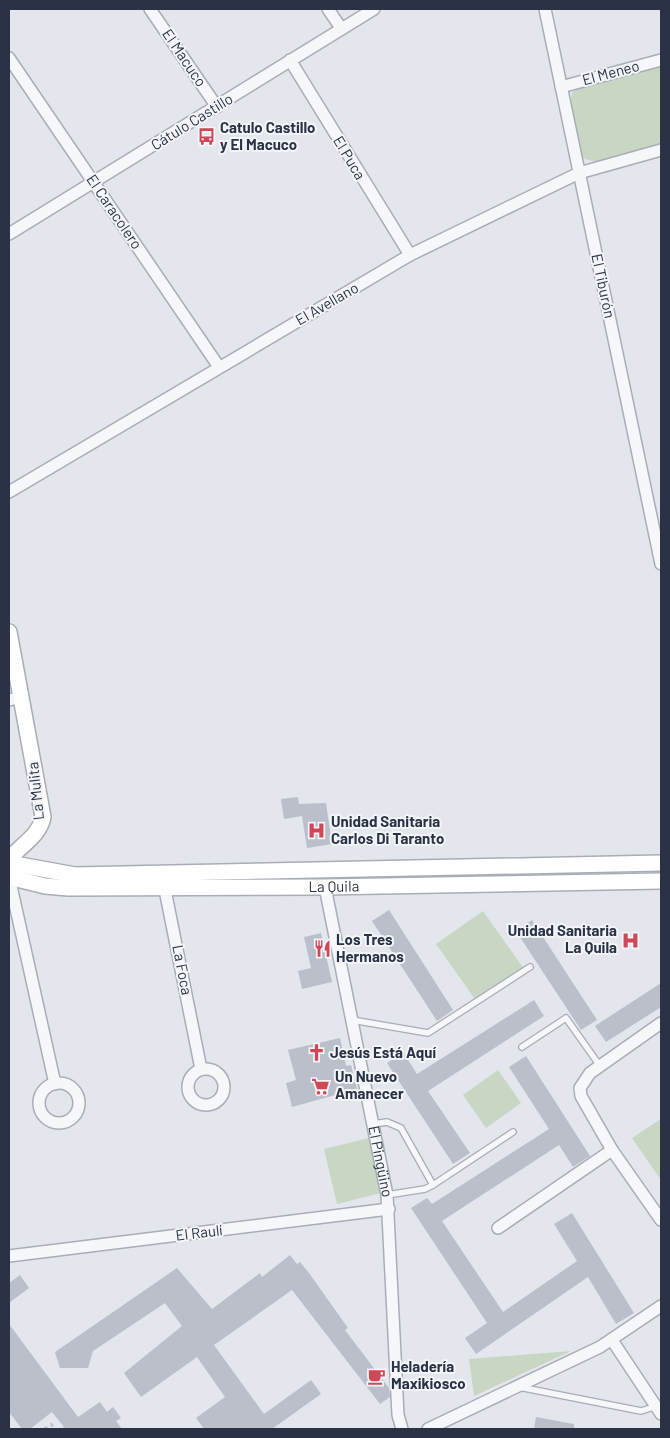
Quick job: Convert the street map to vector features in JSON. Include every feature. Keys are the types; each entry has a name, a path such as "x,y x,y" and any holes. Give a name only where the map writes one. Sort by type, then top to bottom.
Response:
{"main road":[{"name":"La Mulita","path":"9,632 15,699 42,817 41,826 36,834 13,855 9,870"},
{"name":"La Quila","path":"9,870 75,875 320,868 661,863"},
{"name":"El Pingüino","path":"320,868 325,887"},
{"name":"La Quila","path":"9,870 55,888 325,887 661,881"}],"street":[{"name":"El Macuco","path":"150,9 217,107"},
{"path":"328,9 341,28"},
{"name":"Cátulo Castillo","path":"9,234 374,9"},
{"name":"El Tiburón","path":"545,9 659,543 661,564"},
{"name":"El Caracolero","path":"9,58 219,367"},
{"name":"El Puca","path":"290,60 410,255"},
{"name":"El Meneo","path":"561,86 661,60"},
{"name":"El Avellano","path":"9,492 410,255 579,173 661,150"},
{"path":"9,870 55,1084"},
{"name":"La Foca","path":"161,872 201,1069"},
{"name":"El Pingüino","path":"325,887 389,1209 398,1415 402,1429"},
{"path":"661,1023 600,1066 583,1080 580,1088 581,1096 612,1150 661,1220"},
{"path":"498,1228 612,1150"},
{"name":"El Raulí","path":"9,1256 389,1209"},
{"path":"428,1429 612,1340 661,1306"},
{"path":"612,1340 659,1410"}],"lane":[{"path":"352,1020 428,1033 530,967"},
{"path":"522,1047 566,1018 600,1066"},
{"path":"372,1124 387,1122 401,1128 433,1185"},
{"path":"387,1195 425,1189 433,1185 513,1132"},
{"path":"517,1387 640,1411 659,1410"}],"path":[{"path":"44,1429 51,1424 55,1429"}],"green space":[{"path":"661,65 661,146 597,162 585,159 580,154 571,100 572,93 580,87"},
{"path":"483,911 524,969 477,1002 436,944"},
{"path":"498,1070 521,1103 486,1128 463,1095"},
{"path":"661,1119 661,1180 632,1138"},
{"path":"373,1137 385,1192 337,1204 324,1149"},
{"path":"571,1351 474,1396 469,1359"}],"building":[{"name":"Unidad Sanitaria Carlos Di Taranto","path":"298,797 299,804 326,803 332,844 307,848 302,816 284,819 281,799"},
{"path":"389,910 453,1010 437,1021 372,921"},
{"path":"532,920 597,1020 581,1030 516,931"},
{"path":"321,933 332,982 302,989 298,971 311,968 304,937"},
{"path":"661,983 661,1007 606,1042 595,1026"},
{"path":"534,1000 544,1016 428,1091 470,1153 453,1164 387,1063 403,1052 417,1074"},
{"path":"340,1038 346,1066 351,1065 357,1089 292,1107 286,1083 296,1080 288,1050"},
{"path":"526,1056 590,1156 573,1167 559,1145 442,1221 503,1312 577,1261 554,1224 572,1213 634,1313 616,1324 588,1277 476,1354 465,1338 487,1323 411,1208 427,1198 432,1204 549,1129 509,1067"},
{"path":"290,1255 297,1264 300,1262 309,1273 348,1328 345,1330 389,1388 390,1397 380,1404 292,1290 214,1345 264,1414 311,1380 321,1394 272,1429 204,1429 196,1418 225,1397 197,1357 141,1397 124,1373 182,1326 165,1303 93,1351 88,1368 60,1368 55,1352 177,1268 212,1309 260,1273 262,1277"},
{"path":"20,1275 29,1288 9,1303 9,1283"},
{"path":"9,1324 78,1417 100,1402 107,1412 113,1407 121,1418 116,1421 122,1429 61,1429 64,1427 52,1412 30,1429 22,1429 9,1412"},
{"path":"536,1417 574,1424 574,1429 534,1429"}],"place":[{"name":"Catulo Castillo y El Macuco","path":"206,137"},
{"name":"Unidad Sanitaria Carlos Di Taranto","path":"317,831"},
{"name":"Unidad Sanitaria La Quila","path":"631,940"},
{"name":"Los Tres Hermanos","path":"322,949"},
{"name":"Jesús Está Aquí","path":"316,1053"},
{"name":"Un Nuevo Amanecer","path":"321,1086"},
{"name":"Heladería Maxikiosco","path":"377,1376"}]}
